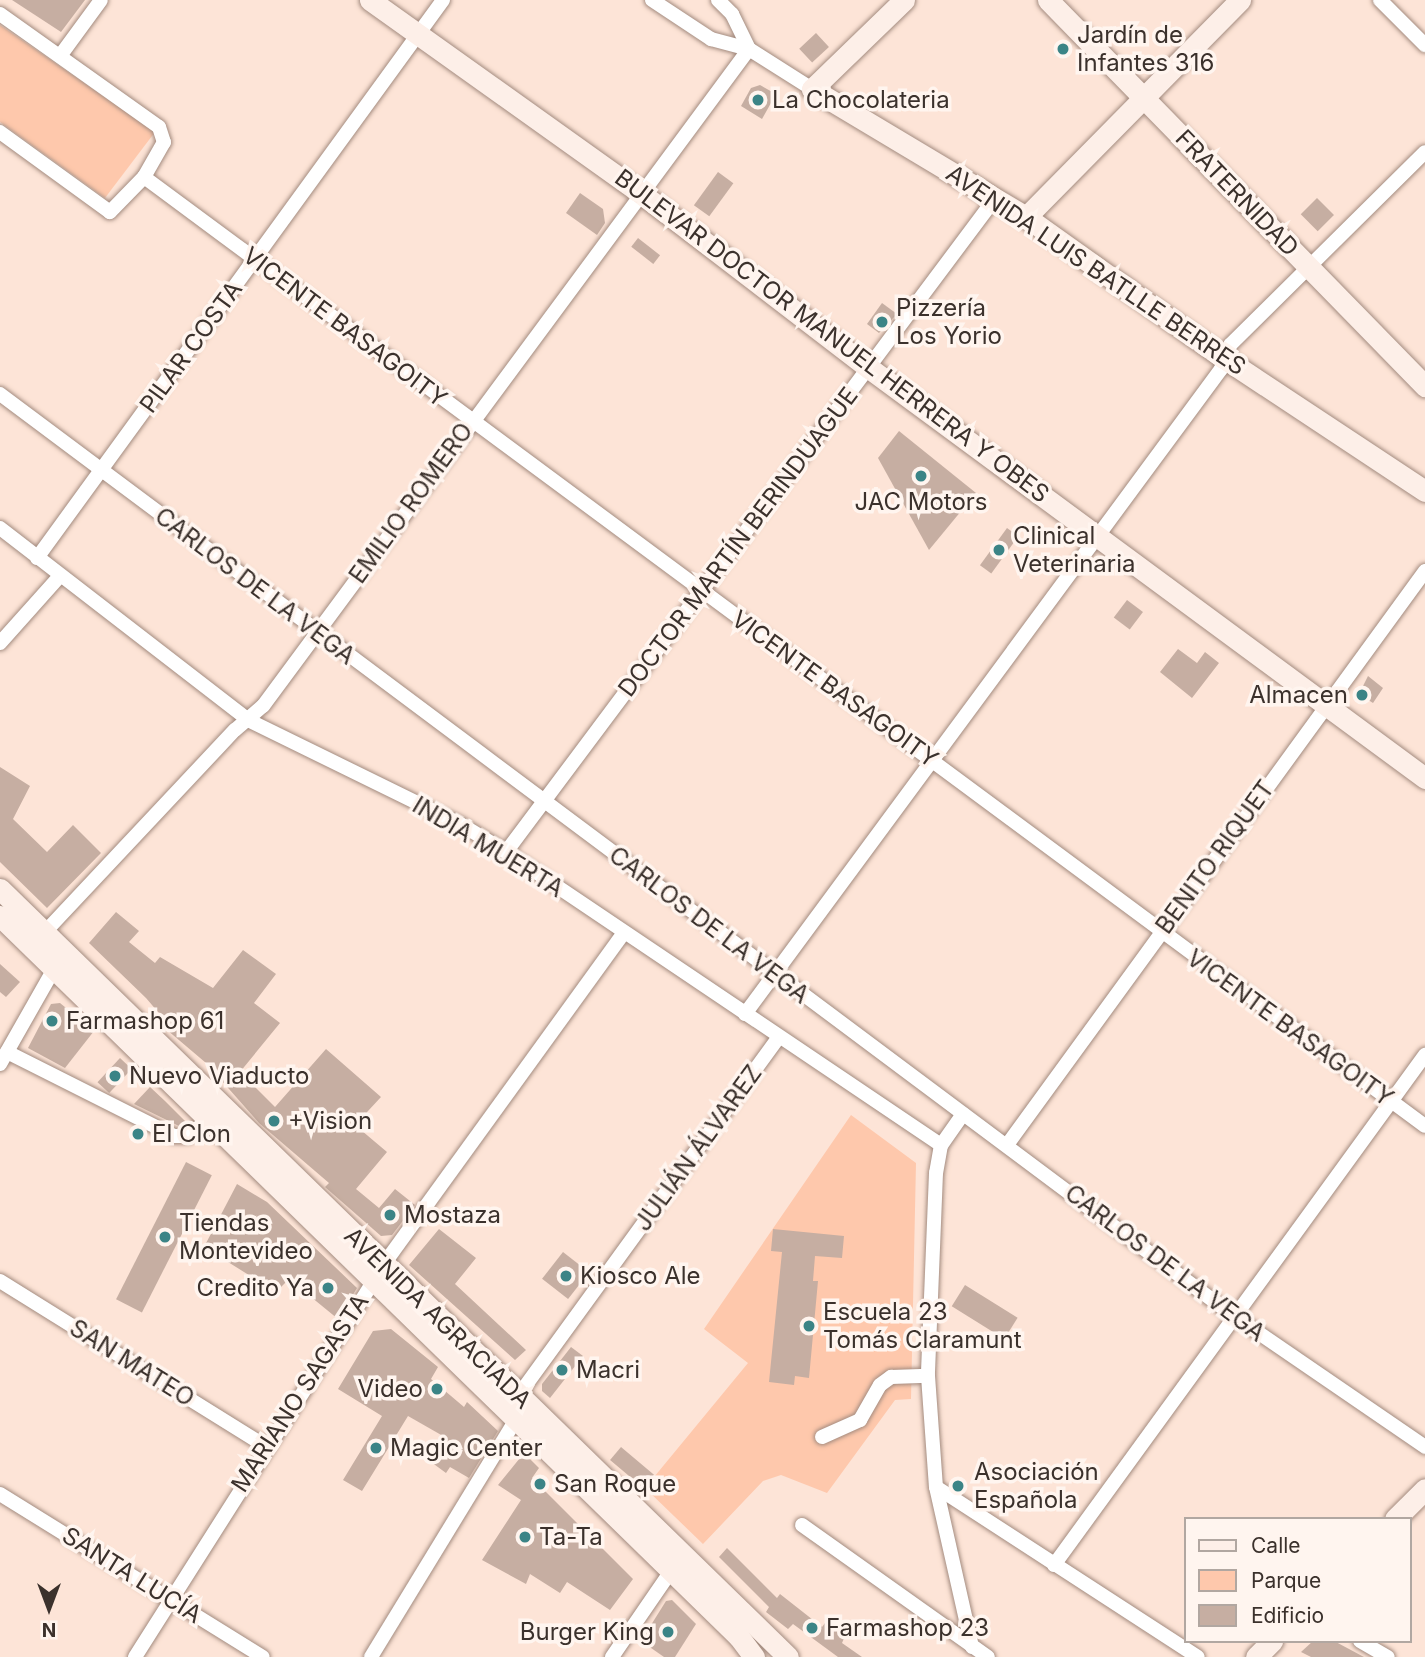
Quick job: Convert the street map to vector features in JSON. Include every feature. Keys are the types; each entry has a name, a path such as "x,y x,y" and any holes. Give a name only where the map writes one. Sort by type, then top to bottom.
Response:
{"street":[{"path":"60,56 101,0"},
{"name":"BULEVAR DOCTOR MANUEL HERRERA Y OBES","path":"370,0 642,194 869,368 1098,534 1425,778"},
{"name":"PILAR COSTA","path":"37,558 443,0"},
{"name":"AVENIDA LUIS BATLLE BERRES","path":"652,0 711,39 749,49 996,197 1224,358 1423,486"},
{"path":"718,0 732,14 749,49"},
{"path":"812,89 904,0"},
{"name":"FRATERNIDAD","path":"1048,0 1425,386"},
{"path":"1026,216 1240,0"},
{"path":"1380,0 1425,46"},
{"path":"0,14 159,127 163,134 162,153 117,209 103,210 1,134"},
{"name":"EMILIO ROMERO","path":"44,932 248,720 317,633 470,422 749,49"},
{"path":"745,1014 1098,534 1224,358 1230,345 1425,152"},
{"name":"VICENTE BASAGOITY","path":"144,177 256,258 470,422 1425,1126"},
{"name":"DOCTOR MARTÍN BERINDUAGUE","path":"506,852 996,197"},
{"name":"CARLOS DE LA VEGA","path":"0,394 1234,1316 1425,1447"},
{"name":"INDIA MUERTA","path":"0,528 248,720 462,825 941,1145"},
{"name":"BENITO RIQUET","path":"1007,1145 1425,571"},
{"path":"0,643 60,576"},
{"name":"AVENIDA AGRACIADA","path":"0,889 44,932 60,959 208,1119 518,1396 788,1657"},
{"name":"AVENIDA AGRACIADA","path":"0,916 60,959 378,1272 515,1421 739,1637 754,1657"},
{"name":"MARIANO SAGASTA","path":"135,1657 265,1446 378,1272 624,933"},
{"path":"60,959 4,1058 174,1136 188,1136 208,1119"},
{"name":"JULIÁN ÁLVAREZ","path":"518,1396 779,1037"},
{"path":"1054,1565 1425,1055"},
{"path":"963,1114 941,1145 936,1173 928,1376 936,1487 972,1647"},
{"name":"SAN MATEO","path":"0,1281 265,1446"},
{"path":"822,1437 860,1420 880,1385 891,1377 928,1376"},
{"path":"371,1657 515,1421"},
{"path":"936,1487 1198,1657"},
{"path":"1397,1517 1425,1489"},
{"name":"SANTA LUCÍA","path":"0,1494 263,1657"},
{"path":"802,1525 988,1657"},
{"path":"612,1657 671,1571"},
{"path":"1256,1657 1270,1643"},
{"path":"1364,1643 1388,1657"}],"green space":[{"path":"0,25 155,132 105,198 0,122"},
{"path":"851,1115 916,1163 911,1399 895,1400 827,1493 781,1475 763,1481 703,1544 645,1488 748,1363 704,1329"}],"building":[{"path":"12,0 85,0 61,32"},
{"path":"816,33 829,47 812,63 799,49"},
{"name":"La Chocolateria","path":"760,85 776,94 762,119 741,106 751,88"},
{"path":"718,172 733,183 709,216 694,205"},
{"path":"580,193 603,209 605,223 597,235 566,213"},
{"path":"1317,198 1334,215 1318,231 1301,214"},
{"path":"638,238 660,255 653,264 631,247"},
{"path":"882,303 897,314 879,333 867,324"},
{"name":"JAC Motors","path":"899,431 976,493 929,550 878,458"},
{"name":"Clinical Veterinaria","path":"1007,528 1018,536 991,573 980,565"},
{"path":"1127,600 1143,612 1130,630 1114,618"},
{"path":"1178,649 1197,663 1205,652 1219,663 1192,698 1160,672"},
{"path":"1368,676 1383,688 1373,703 1359,694"},
{"path":"0,767 30,786 13,819 47,852 73,825 101,853 47,908 0,862"},
{"path":"116,912 139,931 129,942 155,963 160,957 213,988 243,950 276,974 254,1003 280,1023 240,1072 275,1107 326,1049 381,1097 355,1125 387,1152 356,1189 379,1208 395,1189 415,1205 392,1235 381,1236 325,1187 329,1183 259,1123 206,1063 160,1024 164,1019 146,998 89,943"},
{"path":"0,964 20,982 6,997 0,992"},
{"path":"60,1003 94,1031 65,1068 28,1048 51,1004"},
{"name":"Nuevo Viaducto","path":"120,1058 132,1069 109,1093 97,1082"},
{"path":"150,1087 188,1124 179,1126 134,1104"},
{"name":"Tiendas Montevideo","path":"186,1162 212,1175 142,1312 116,1299"},
{"path":"237,1184 267,1202 357,1288 338,1319 289,1279 276,1292 204,1247"},
{"path":"439,1229 476,1258 455,1284 526,1350 515,1360 409,1265"},
{"path":"773,1229 844,1236 842,1258 815,1256 813,1281 818,1281 809,1378 795,1376 794,1385 769,1382 782,1252 771,1251"},
{"name":"Kiosco Ale","path":"563,1252 589,1272 568,1299 542,1279"},
{"path":"965,1285 1018,1318 1004,1339 952,1306"},
{"path":"391,1329 438,1367 431,1379 464,1407 467,1402 498,1431 469,1478 450,1467 446,1473 427,1459 443,1436 408,1416 362,1491 343,1480 382,1416 338,1389 373,1331"},
{"name":"Macri","path":"571,1347 583,1356 550,1398 542,1391 542,1384"},
{"path":"621,1447 654,1475 643,1488 610,1460"},
{"path":"524,1453 539,1468 532,1478 633,1579 610,1610 567,1582 560,1593 530,1574 526,1584 482,1560 521,1500 498,1485"},
{"path":"727,1548 777,1598 780,1594 822,1627 825,1623 845,1636 842,1643 862,1657 838,1657 793,1624 788,1629 766,1612 769,1607 719,1557"},
{"name":"Burger King","path":"672,1600 696,1624 675,1657 664,1657 641,1641 666,1601"},
{"path":"1311,1643 1338,1643 1364,1657 1311,1657 1301,1652"}],"place":[{"name":"Jardín de Infantes 316","path":"1063,49"},
{"name":"La Chocolateria","path":"758,100"},
{"name":"Pizzería Los Yorio","path":"882,322"},
{"name":"JAC Motors","path":"921,476"},
{"name":"Clinical Veterinaria","path":"999,550"},
{"name":"Almacen","path":"1362,695"},
{"name":"Farmashop 61","path":"52,1021"},
{"name":"Nuevo Viaducto","path":"115,1076"},
{"name":"+Vision","path":"274,1121"},
{"name":"El Clon","path":"138,1134"},
{"name":"Mostaza","path":"390,1215"},
{"name":"Tiendas Montevideo","path":"165,1237"},
{"name":"Kiosco Ale","path":"566,1276"},
{"name":"Credito Ya","path":"328,1288"},
{"name":"Escuela 23 Tomás Claramunt","path":"809,1326"},
{"name":"Macri","path":"562,1370"},
{"name":"Video","path":"437,1389"},
{"name":"Magic Center","path":"376,1448"},
{"name":"San Roque","path":"540,1484"},
{"name":"Asociación Española","path":"958,1486"},
{"name":"Ta-Ta","path":"525,1537"},
{"name":"Farmashop 23","path":"812,1628"},
{"name":"Burger King","path":"668,1632"}]}
